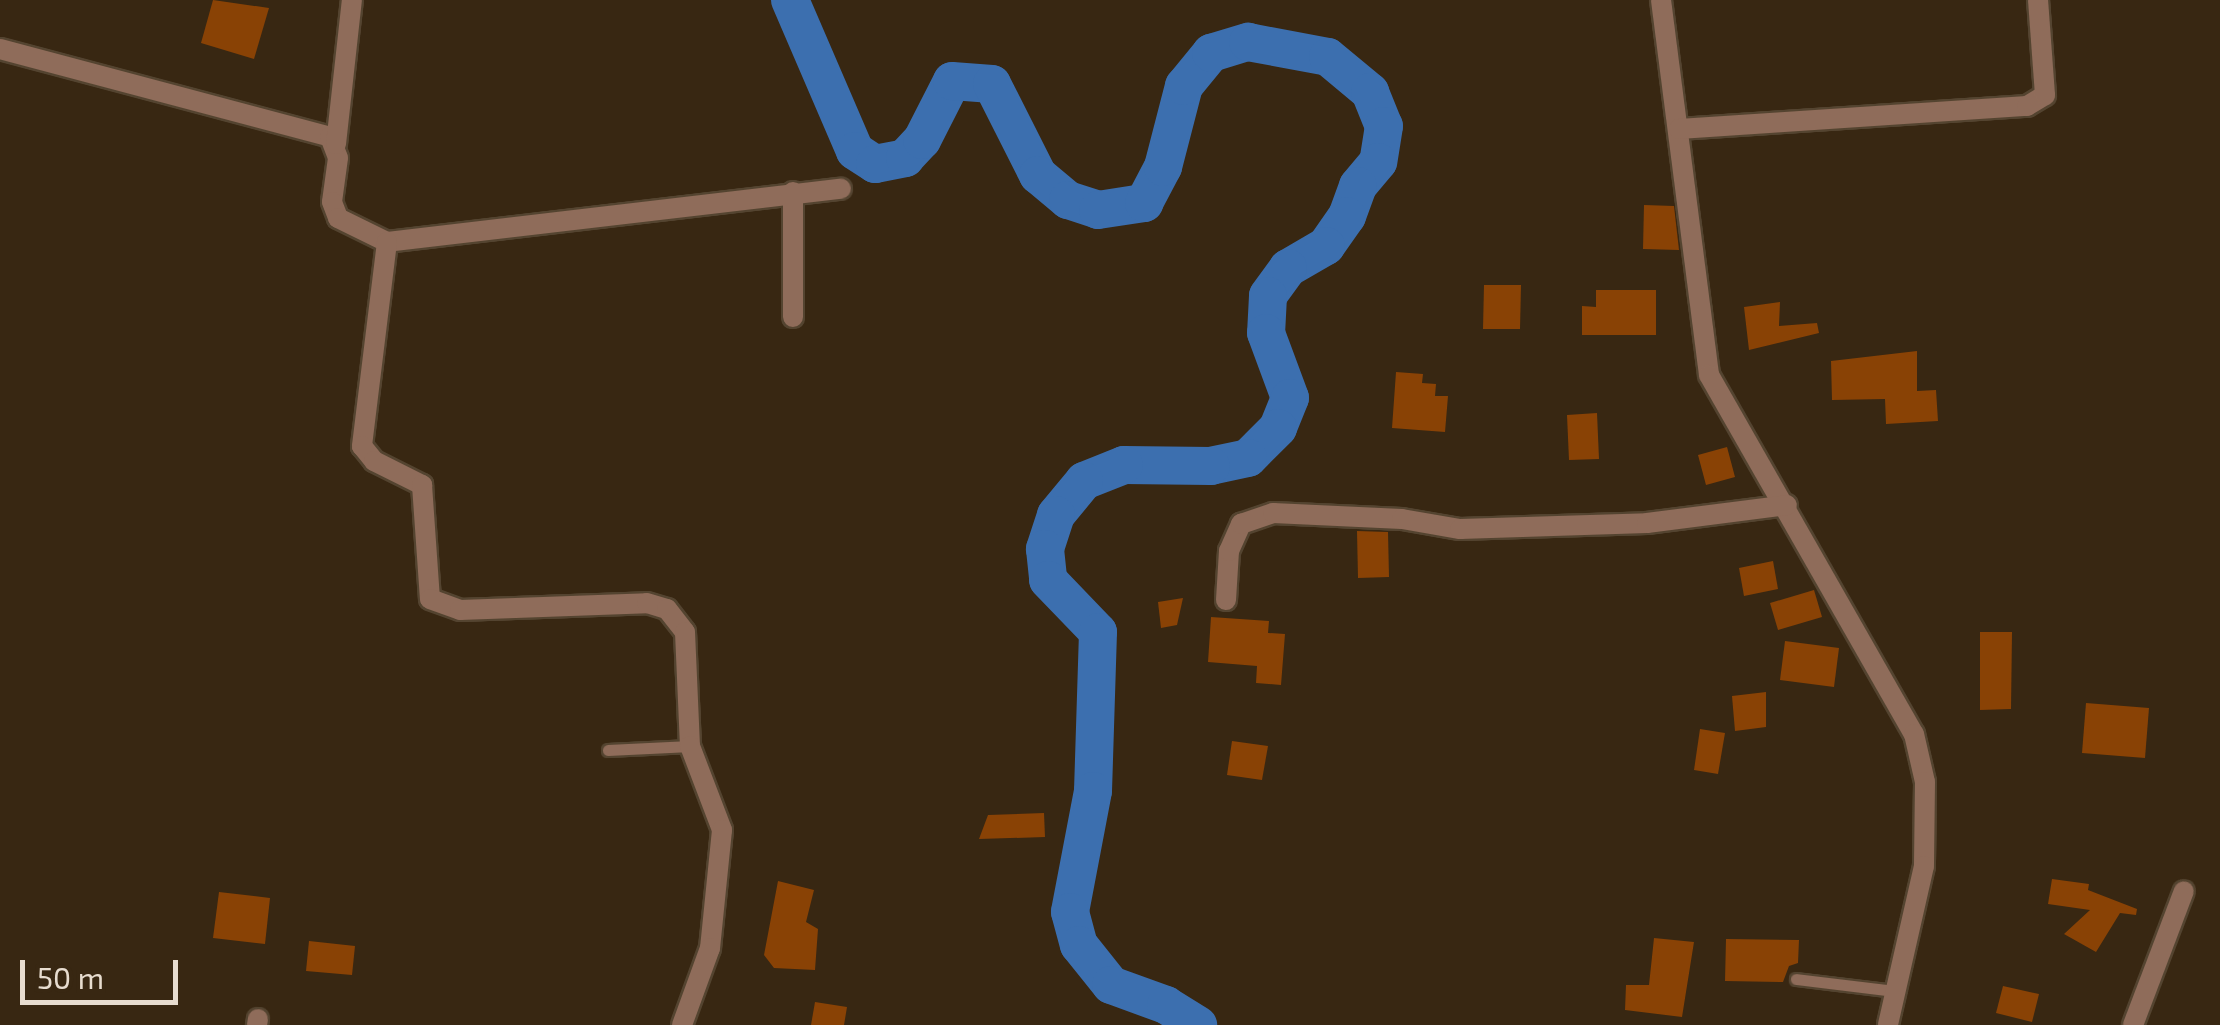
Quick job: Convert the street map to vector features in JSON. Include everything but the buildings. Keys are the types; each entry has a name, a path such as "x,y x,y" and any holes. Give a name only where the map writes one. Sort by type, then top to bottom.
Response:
{"street":[{"path":"352,0 332,202 338,218 387,242 840,189"},
{"path":"1661,0 1709,375 1788,506 1914,734 1925,782 1924,866 1888,1025"},
{"path":"1679,130 2027,106 2044,95 2038,0"},
{"path":"0,49 283,121 336,144"},
{"path":"793,192 794,317"},
{"path":"387,242 362,446 374,461 422,485 430,600 460,610 647,602 667,609 685,632 690,746 722,830 710,948 682,1025"},
{"path":"1226,600 1228,551 1241,524 1274,513 1402,518 1460,529 1647,523 1788,506"},
{"path":"2133,1025 2184,891"}],"lane":[{"path":"608,750 690,746"},
{"path":"1796,979 1896,991"}],"waterway":[{"path":"790,0 855,151 875,164 905,158 922,140 952,81 992,84 1038,175 1068,200 1098,210 1144,203 1163,167 1184,86 1211,53 1248,42 1328,57 1370,92 1384,126 1378,162 1358,186 1347,216 1326,246 1288,268 1268,296 1266,333 1290,398 1278,428 1248,458 1211,466 1124,465 1084,481 1056,515 1045,549 1048,580 1098,632 1093,791 1070,912 1079,945 1111,985 1166,1005 1198,1025"}]}
